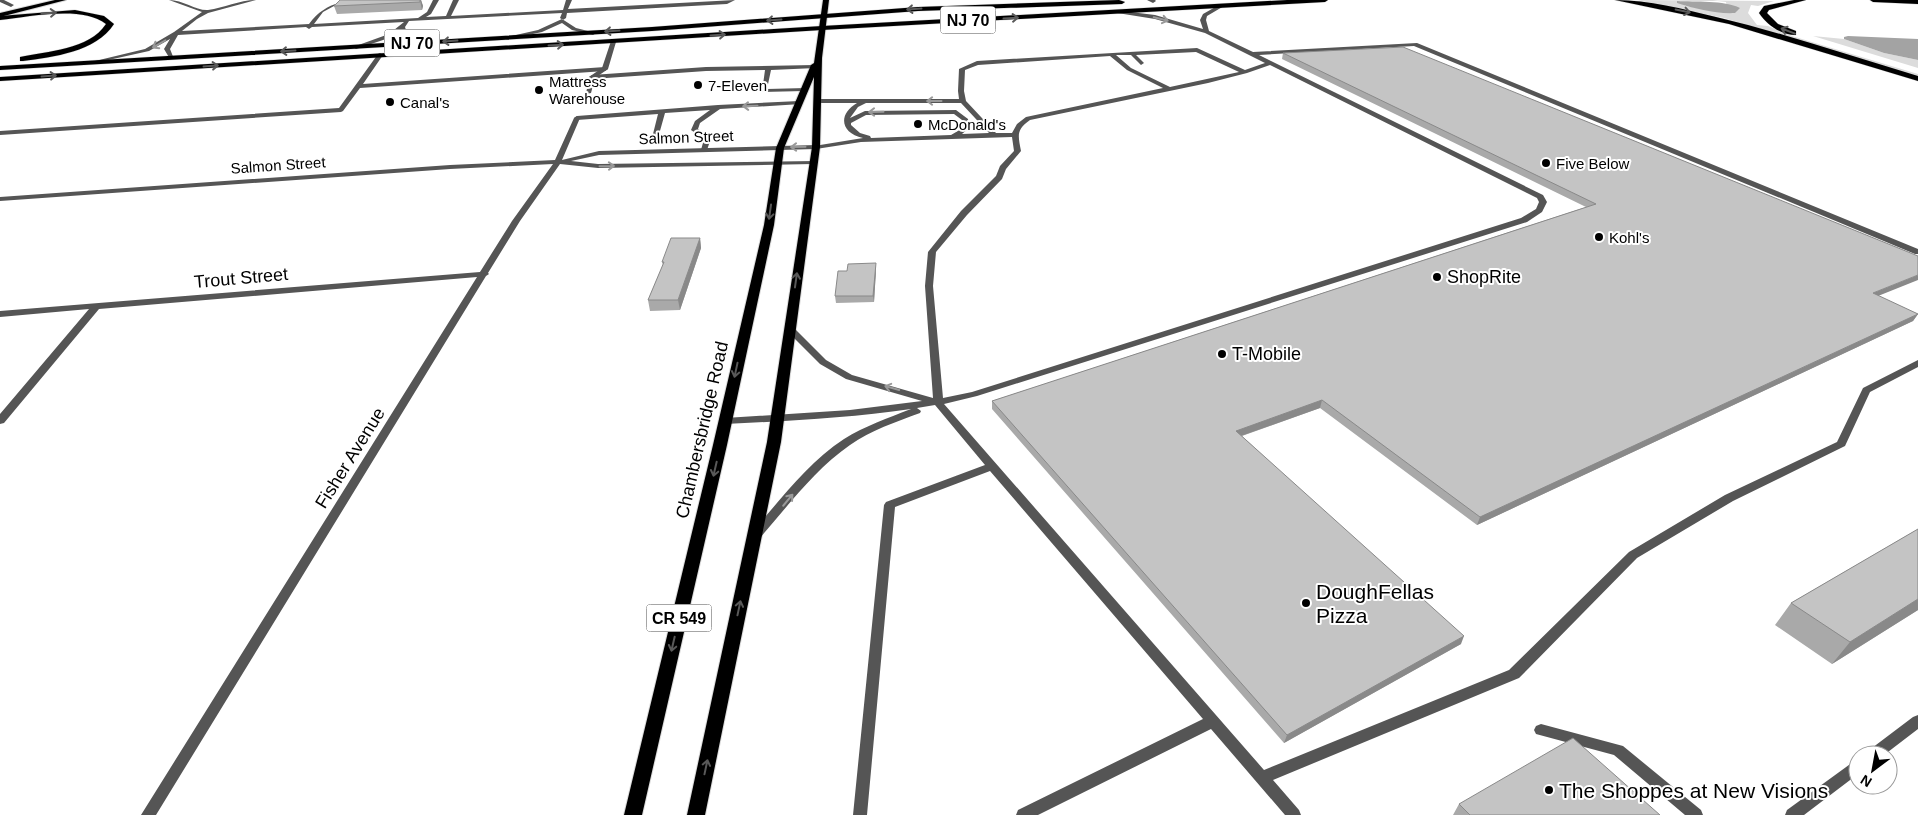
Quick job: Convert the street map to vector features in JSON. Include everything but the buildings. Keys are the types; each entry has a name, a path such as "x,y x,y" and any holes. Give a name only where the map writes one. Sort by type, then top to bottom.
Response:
{"highway":[{"path":"1149,1 1163,0"},
{"name":"NJ 70","path":"0,79 822,28 1325,0"},
{"path":"1618,0 1660,6 1718,19 1918,79"},
{"path":"1803,0 1767,8 1763,13 1766,20 1777,27 1801,36 1918,71"},
{"path":"1873,0 1917,1"},
{"name":"NJ 70","path":"0,68 508,38 918,9 1134,2"},
{"path":"0,16 90,13 101,17 110,24 103,33 72,47 37,57 0,63"}],"main road":[{"path":"1,2 11,5 33,0"},
{"path":"0,16 63,0"},
{"name":"Chambersbridge Road","path":"696,815 777,418 816,147 818,58 826,0"},
{"name":"Chambersbridge Road","path":"633,815 725,421 768,225 780,148 818,58"}],"street":[{"path":"172,0 206,12"},
{"path":"93,63 147,50 206,12 253,0"},
{"path":"309,27 321,12 328,7 348,2 375,0"},
{"path":"417,20 429,13 436,0"},
{"path":"446,18 456,0"},
{"path":"508,38 540,31 562,21 569,0"},
{"path":"176,33 565,12 727,2 732,0"},
{"path":"1075,4 1084,0"},
{"path":"1207,32 1203,20 1205,15 1221,6"},
{"path":"754,536 816,467 847,442 880,424 938,403 974,394 1516,222 1539,210 1543,202 1540,197 1207,32 1155,17 1114,12"},
{"path":"356,47 384,38 403,28 407,21"},
{"path":"562,21 574,29 593,32"},
{"path":"403,28 406,37 424,43"},
{"path":"172,58 167,49 176,33"},
{"path":"588,93 592,77 605,69 613,42"},
{"path":"1252,54 1415,44 1918,252"},
{"path":"994,136 963,101 961,91 962,69 977,63 1197,50 1245,72"},
{"path":"1132,53 1148,72 1146,77"},
{"path":"1111,54 1129,69 1169,89"},
{"path":"0,133 341,110 380,55"},
{"path":"938,403 929,286 932,252 958,220 999,177 1003,168 1018,151 1014,135 1018,125 1028,118 1245,72 1271,63"},
{"path":"592,77 706,69 814,67"},
{"path":"768,68 764,91 804,89"},
{"path":"359,86 605,69"},
{"path":"817,101 963,101"},
{"path":"866,101 856,106 847,116 848,126 858,135 881,139 1014,135"},
{"path":"655,138 662,111 799,103"},
{"path":"704,150 708,138 694,130 697,122 718,107"},
{"name":"Fisher Avenue","path":"148,815 485,274 516,221 558,162 577,118 662,111"},
{"path":"847,122 865,113 956,112 965,119 966,128 962,132 933,138"},
{"name":"Salmon Street","path":"558,162 599,153 816,147 881,139"},
{"name":"Salmon Street","path":"0,199 440,168 558,162 598,166 813,162"},
{"name":"Trout Street","path":"0,314 485,274"},
{"path":"0,421 96,306"},
{"path":"790,328 823,362 849,377 938,403 1294,815"},
{"path":"1262,778 1514,674 1633,555 1729,498 1841,444 1866,390 1918,363"},
{"path":"725,421 872,412 938,403"},
{"path":"860,815 890,505 992,466"},
{"path":"1023,815 1213,721"},
{"path":"1886,745 1918,722"},
{"path":"1541,730 1618,750 1696,815"},
{"path":"1792,815 1848,773"}],"shaded area":[{"path":"1637,0 1695,0 1677,1 1686,6 1728,13 1726,2 1714,1 1774,1 1758,6 1751,5 1748,13 1757,25 1768,26 1792,36 1918,74 1918,76 1724,18"},
{"path":"1677,1 1718,3 1740,8 1735,13 1721,13 1691,7 1677,3"},
{"path":"1813,36 1844,39 1884,53 1918,60 1918,68"},
{"path":"1844,37 1918,39 1918,60 1884,53 1844,39"}],"place":[{"name":"7-Eleven","path":"698,85"},
{"name":"Mattress Warehouse","path":"539,90"},
{"name":"Canal's","path":"390,102"},
{"name":"McDonald's","path":"918,124"},
{"name":"Five Below","path":"1546,163"},
{"name":"Kohl's","path":"1599,237"},
{"name":"ShopRite","path":"1437,277"},
{"name":"T-Mobile","path":"1222,354"},
{"name":"DoughFellas Pizza","path":"1306,603"},
{"name":"The Shoppes at New Visions","path":"1549,790"}]}
